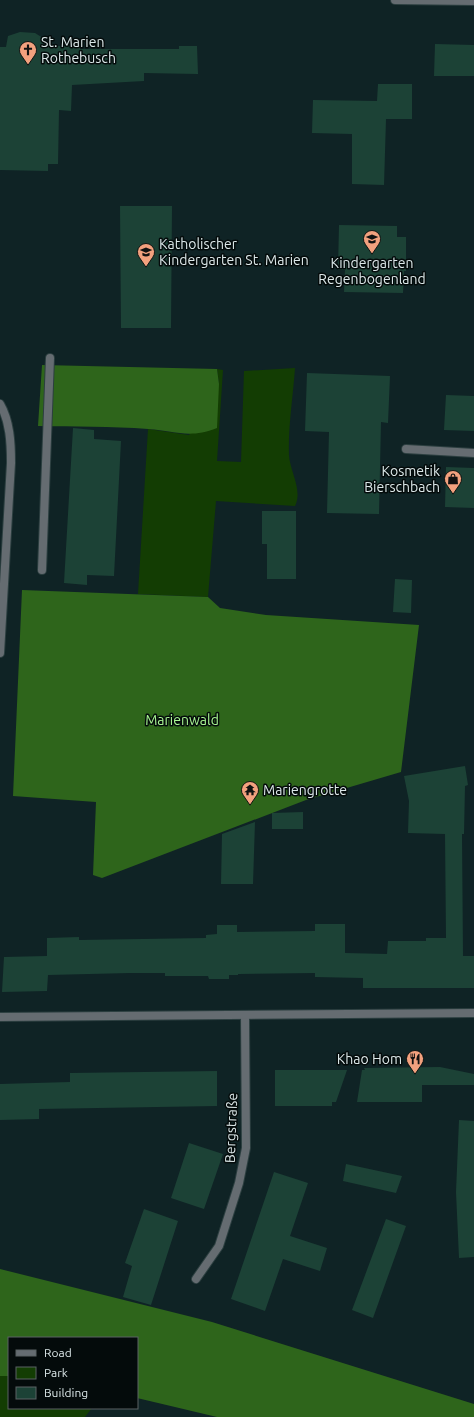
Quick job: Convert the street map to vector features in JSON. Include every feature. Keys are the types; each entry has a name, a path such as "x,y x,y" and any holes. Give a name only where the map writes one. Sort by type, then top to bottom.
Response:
{"street":[{"path":"395,0 474,1"},
{"path":"42,570 50,358"},
{"path":"0,404 11,439 11,463 0,653"},
{"path":"406,448 474,453"},
{"path":"0,1018 474,1013"},
{"name":"Bergstraße","path":"196,1279 219,1246 243,1168 246,1148 246,1016"}],"green space":[{"path":"42,365 217,369 219,384 217,428 190,434 134,428 38,426"},
{"path":"295,368 290,423 289,455 298,494 295,506 216,501 208,597 138,594 148,429 189,435 219,384 217,369 223,370 217,461 241,462 244,371"},
{"name":"Marienwald","path":"22,590 208,597 220,608 266,615 419,625 401,772 306,800 102,878 93,875 96,802 13,796"},
{"path":"0,1269 212,1322 474,1404 474,1417 217,1417 138,1398 138,1337 8,1337 8,1376 0,1376"},
{"path":"0,1376 8,1376 8,1409 91,1409 85,1417 0,1417"}],"building":[{"name":"St. Marien Rothebusch","path":"20,32 35,33 43,38 43,46 80,46 80,49 179,49 179,46 197,46 198,74 144,73 144,81 72,85 71,111 59,110 58,164 48,164 48,171 0,170 0,47 6,47 8,36"},
{"path":"435,44 474,45 474,76 434,76"},
{"path":"378,84 412,84 412,119 386,119 384,185 352,184 352,134 312,133 313,100 377,101"},
{"name":"Katholischer Kindergarten St. Marien","path":"120,206 172,206 171,328 121,328"},
{"name":"Kindergarten Regenbogenland","path":"339,225 397,226 397,237 406,237 406,271 404,271 403,293 344,292 345,270 338,270"},
{"path":"307,373 390,376 388,423 381,422 379,514 327,513 329,432 305,431"},
{"path":"446,395 474,396 474,431 444,430"},
{"path":"73,428 94,430 94,439 121,441 114,576 87,575 87,585 64,583"},
{"path":"446,467 474,468 474,508 445,507"},
{"path":"262,511 296,511 296,579 267,579 267,544 262,544"},
{"path":"395,579 412,580 411,613 393,612"},
{"path":"465,766 468,785 465,786 464,834 462,834 463,956 474,956 474,988 363,988 363,978 315,977 315,973 238,974 229,975 229,979 209,979 208,976 165,976 165,973 130,973 48,975 47,991 2,992 4,957 47,956 47,938 79,937 79,940 206,938 206,935 217,934 217,925 237,925 237,932 315,931 315,924 345,924 345,953 387,954 388,941 426,941 426,938 446,938 445,834 408,833 409,801 404,776"},
{"path":"303,812 303,829 272,829 272,813"},
{"path":"255,822 253,884 221,884 222,834"},
{"path":"440,1067 474,1074 474,1085 422,1085 422,1102 357,1102 362,1070 365,1070 364,1068"},
{"path":"275,1070 347,1070 336,1102 332,1102 332,1106 275,1106"},
{"path":"217,1071 217,1106 39,1109 39,1119 0,1120 0,1084 70,1082 70,1073"},
{"path":"459,1120 474,1121 474,1257 459,1258 456,1192"},
{"path":"189,1143 223,1154 204,1209 171,1198"},
{"path":"346,1164 402,1176 396,1193 343,1181"},
{"path":"274,1172 308,1183 290,1236 327,1248 320,1271 283,1259 265,1311 231,1299"},
{"path":"144,1209 178,1221 151,1305 123,1297 132,1266 125,1263"},
{"path":"386,1219 406,1226 373,1318 352,1310"}],"place":[{"name":"St. Marien Rothebusch","path":"28,65"},
{"name":"Kindergarten Regenbogenland","path":"372,254"},
{"name":"Katholischer Kindergarten St. Marien","path":"146,267"},
{"name":"Kosmetik Bierschbach","path":"453,494"},
{"name":"Mariengrotte","path":"250,805"},
{"name":"Khao Hom","path":"415,1074"}]}
